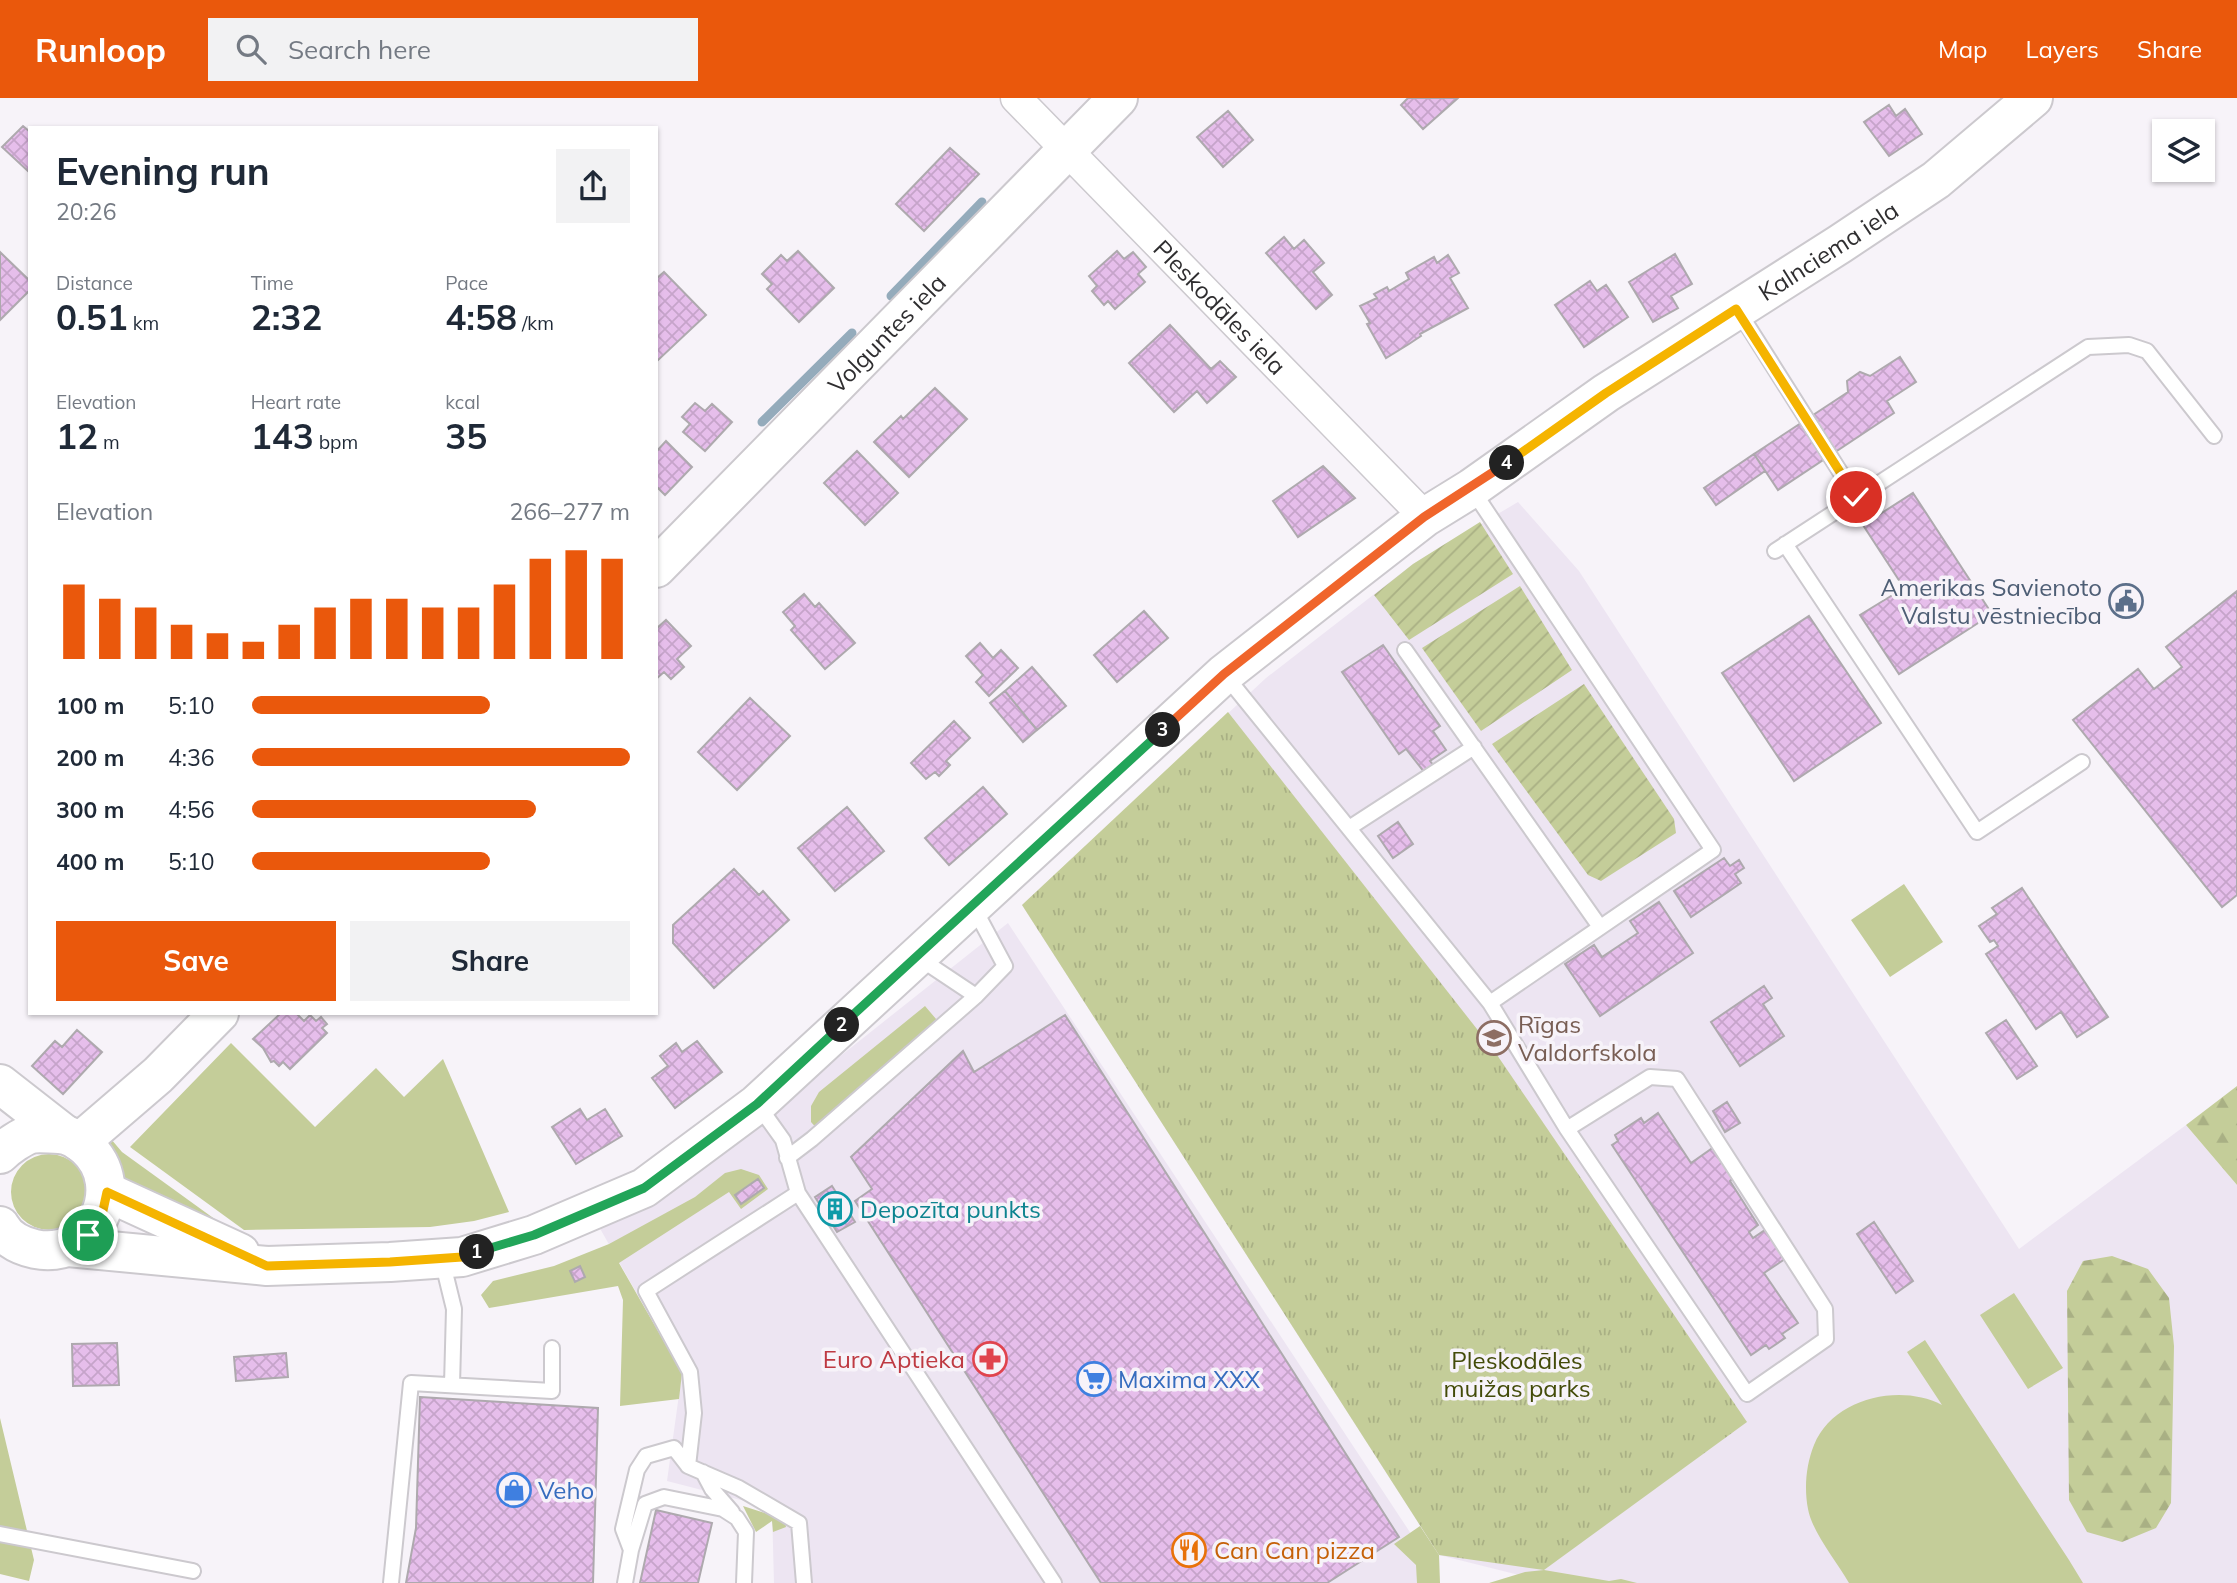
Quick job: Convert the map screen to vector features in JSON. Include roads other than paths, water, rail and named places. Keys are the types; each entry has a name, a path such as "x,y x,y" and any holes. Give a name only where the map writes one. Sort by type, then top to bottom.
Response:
{"street":[{"name":"Pleskodāles iela","path":"1016,98 1424,517"},
{"name":"Volguntes iela","path":"658,566 1118,98"},
{"name":"Kalnciema iela","path":"0,1226 16,1241 47,1251 68,1247 267,1266 390,1262 462,1257 534,1235 644,1188 757,1104 1224,674 1424,517 1472,488 1606,393 1936,180 2033,98"},
{"path":"1,1146 32,1134 72,1138 158,1075 217,1015"},
{"path":"0,1084 92,1153 103,1171 107,1192 102,1215 88,1235 68,1247"},
{"path":"107,1192 267,1266"}],"lane":[{"path":"1736,309 1856,497"},
{"path":"2081,762 1977,832 1780,547 2088,347 2129,345 2147,351 2214,436"},
{"path":"1472,488 1713,850 1490,1003"},
{"path":"1405,650 1600,927"},
{"path":"1224,674 1490,1003 1567,1129 1747,1394 1826,1339 1825,1309 1677,1079 1650,1077 1567,1129"},
{"path":"1349,828 1474,747"},
{"path":"787,1158 976,996 1005,966 972,906"},
{"path":"916,957 976,996"},
{"path":"757,1104 783,1140 798,1193 1054,1583"},
{"path":"688,1466 694,1413 690,1372 646,1291 798,1193"},
{"path":"442,1258 454,1310 452,1385"},
{"path":"391,1583 411,1383 552,1391 552,1348"},
{"path":"631,1550 623,1529 637,1470 646,1456 674,1448 688,1466 739,1488 799,1523 804,1583"},
{"path":"703,1472 712,1489 746,1532 744,1583"},
{"path":"625,1583 631,1550 645,1504 664,1497 723,1509 737,1518"},
{"path":"0,1534 193,1571"}],"waterway":[{"path":"891,296 982,202"},
{"path":"762,422 852,333"}],"place":[{"name":"Amerikas Savienoto Valstu vēstniecība","path":"2126,601"},
{"name":"Rīgas Valdorfskola","path":"1494,1038"},
{"name":"Depozīta punkts","path":"835,1209"},
{"name":"Euro Aptieka","path":"990,1359"},
{"name":"Maxima XXX","path":"1094,1379"},
{"name":"Veho","path":"514,1490"},
{"name":"Can Can pizza","path":"1189,1550"}],"park label":[{"name":"Pleskodāles muižas parks","path":"1517,1374"}]}
